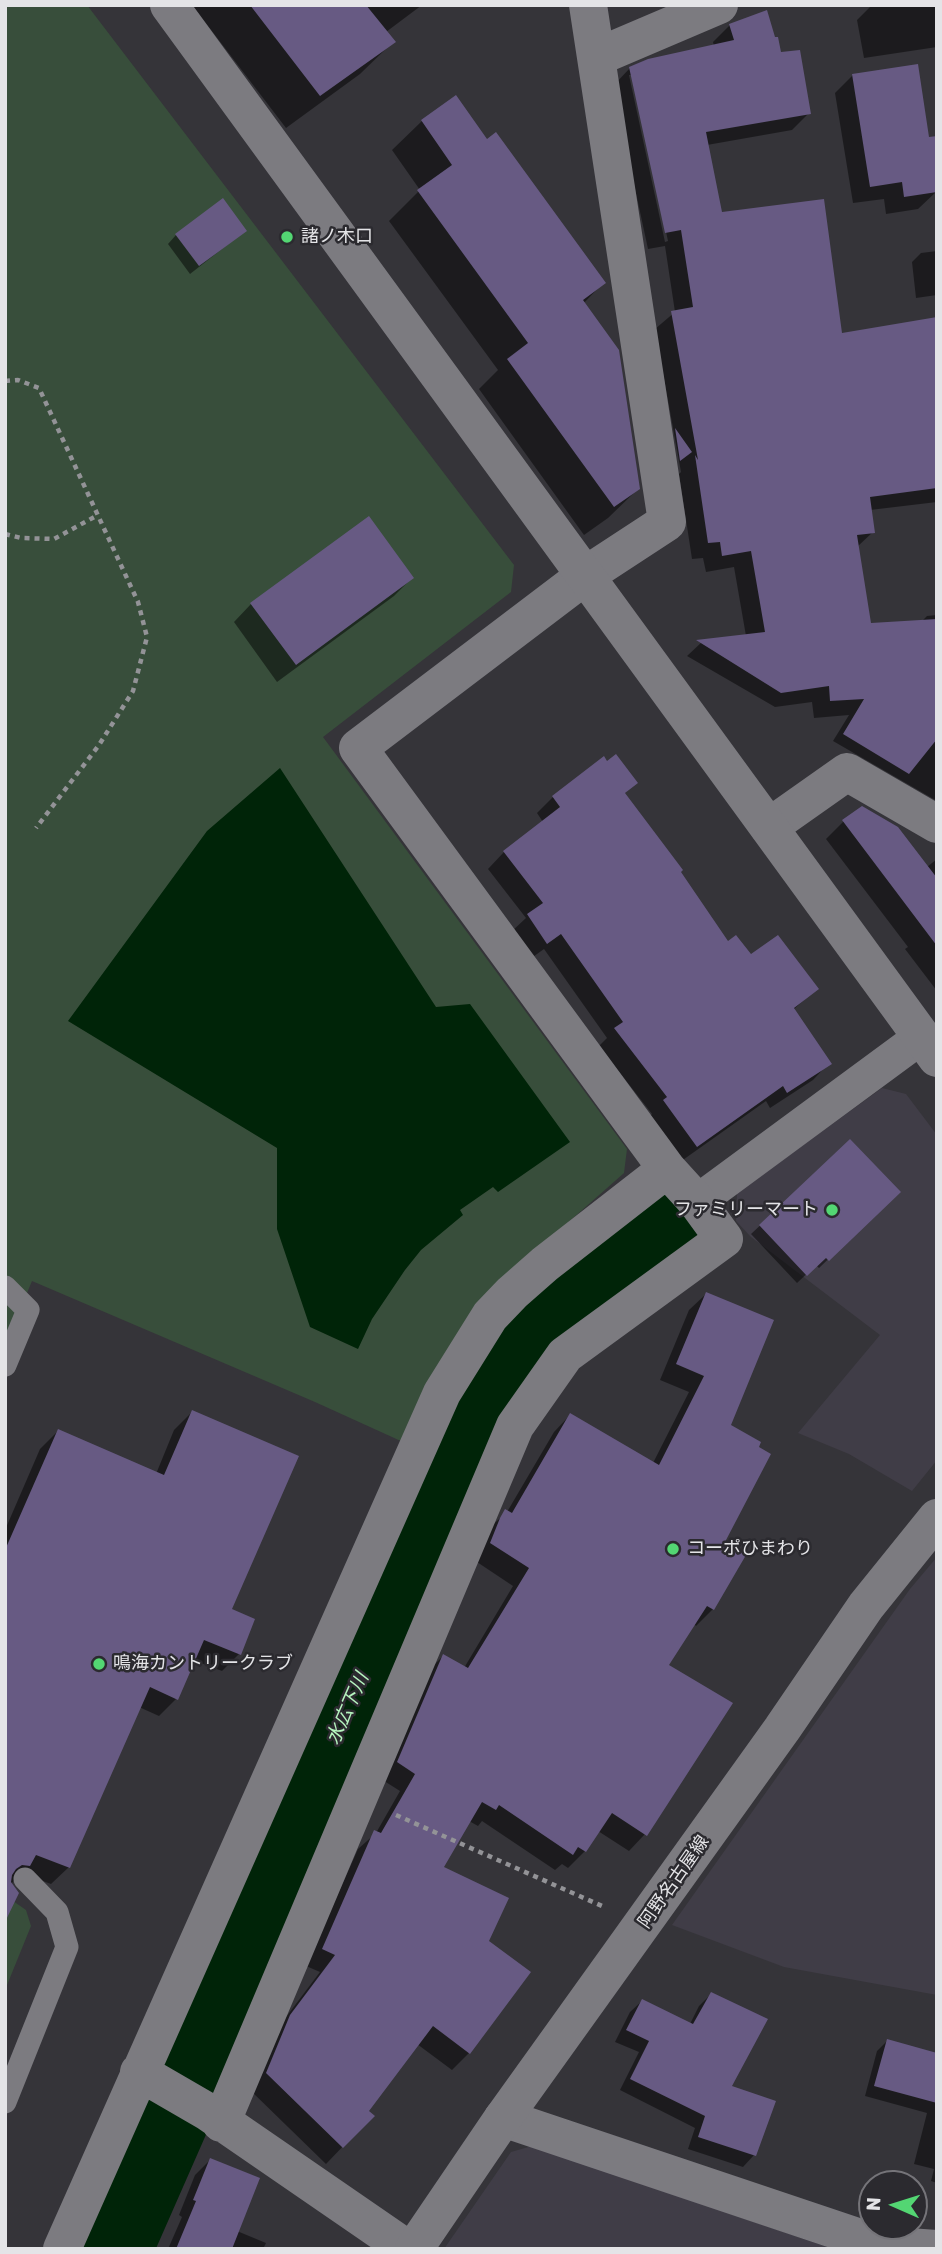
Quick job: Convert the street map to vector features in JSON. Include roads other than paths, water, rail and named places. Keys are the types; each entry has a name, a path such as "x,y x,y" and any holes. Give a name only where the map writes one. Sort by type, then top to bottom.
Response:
{"street":[{"path":"169,5 929,1047 697,1202"},
{"path":"214,2118 356,1798 515,1426 565,1355 724,1239 697,1202 667,1169 358,748 586,575 667,522 588,5"},
{"path":"597,57 719,5"},
{"path":"769,827 847,772 937,824"},
{"path":"62,2249 146,2076 442,1393 490,1315 537,1271 667,1169"},
{"name":"阿野名古屋線","path":"414,2249 866,1606 937,1518"},
{"path":"146,2076 214,2118 407,2249"},
{"path":"503,2119 881,2245 936,2249"}],"lane":[{"path":"5,1287 28,1310 5,1365"},
{"path":"5,2102 67,1947 57,1912 25,1879"}],"waterway":[{"name":"水広下川","path":"111,2249 477,1414 501,1370 530,1331 662,1226"}],"place":[{"name":"諸ノ木口","path":"287,237"},
{"name":"ファミリーマート","path":"832,1210"},
{"name":"コーポひまわり","path":"673,1549"},
{"name":"鳴海カントリークラブ","path":"99,1664"}]}
